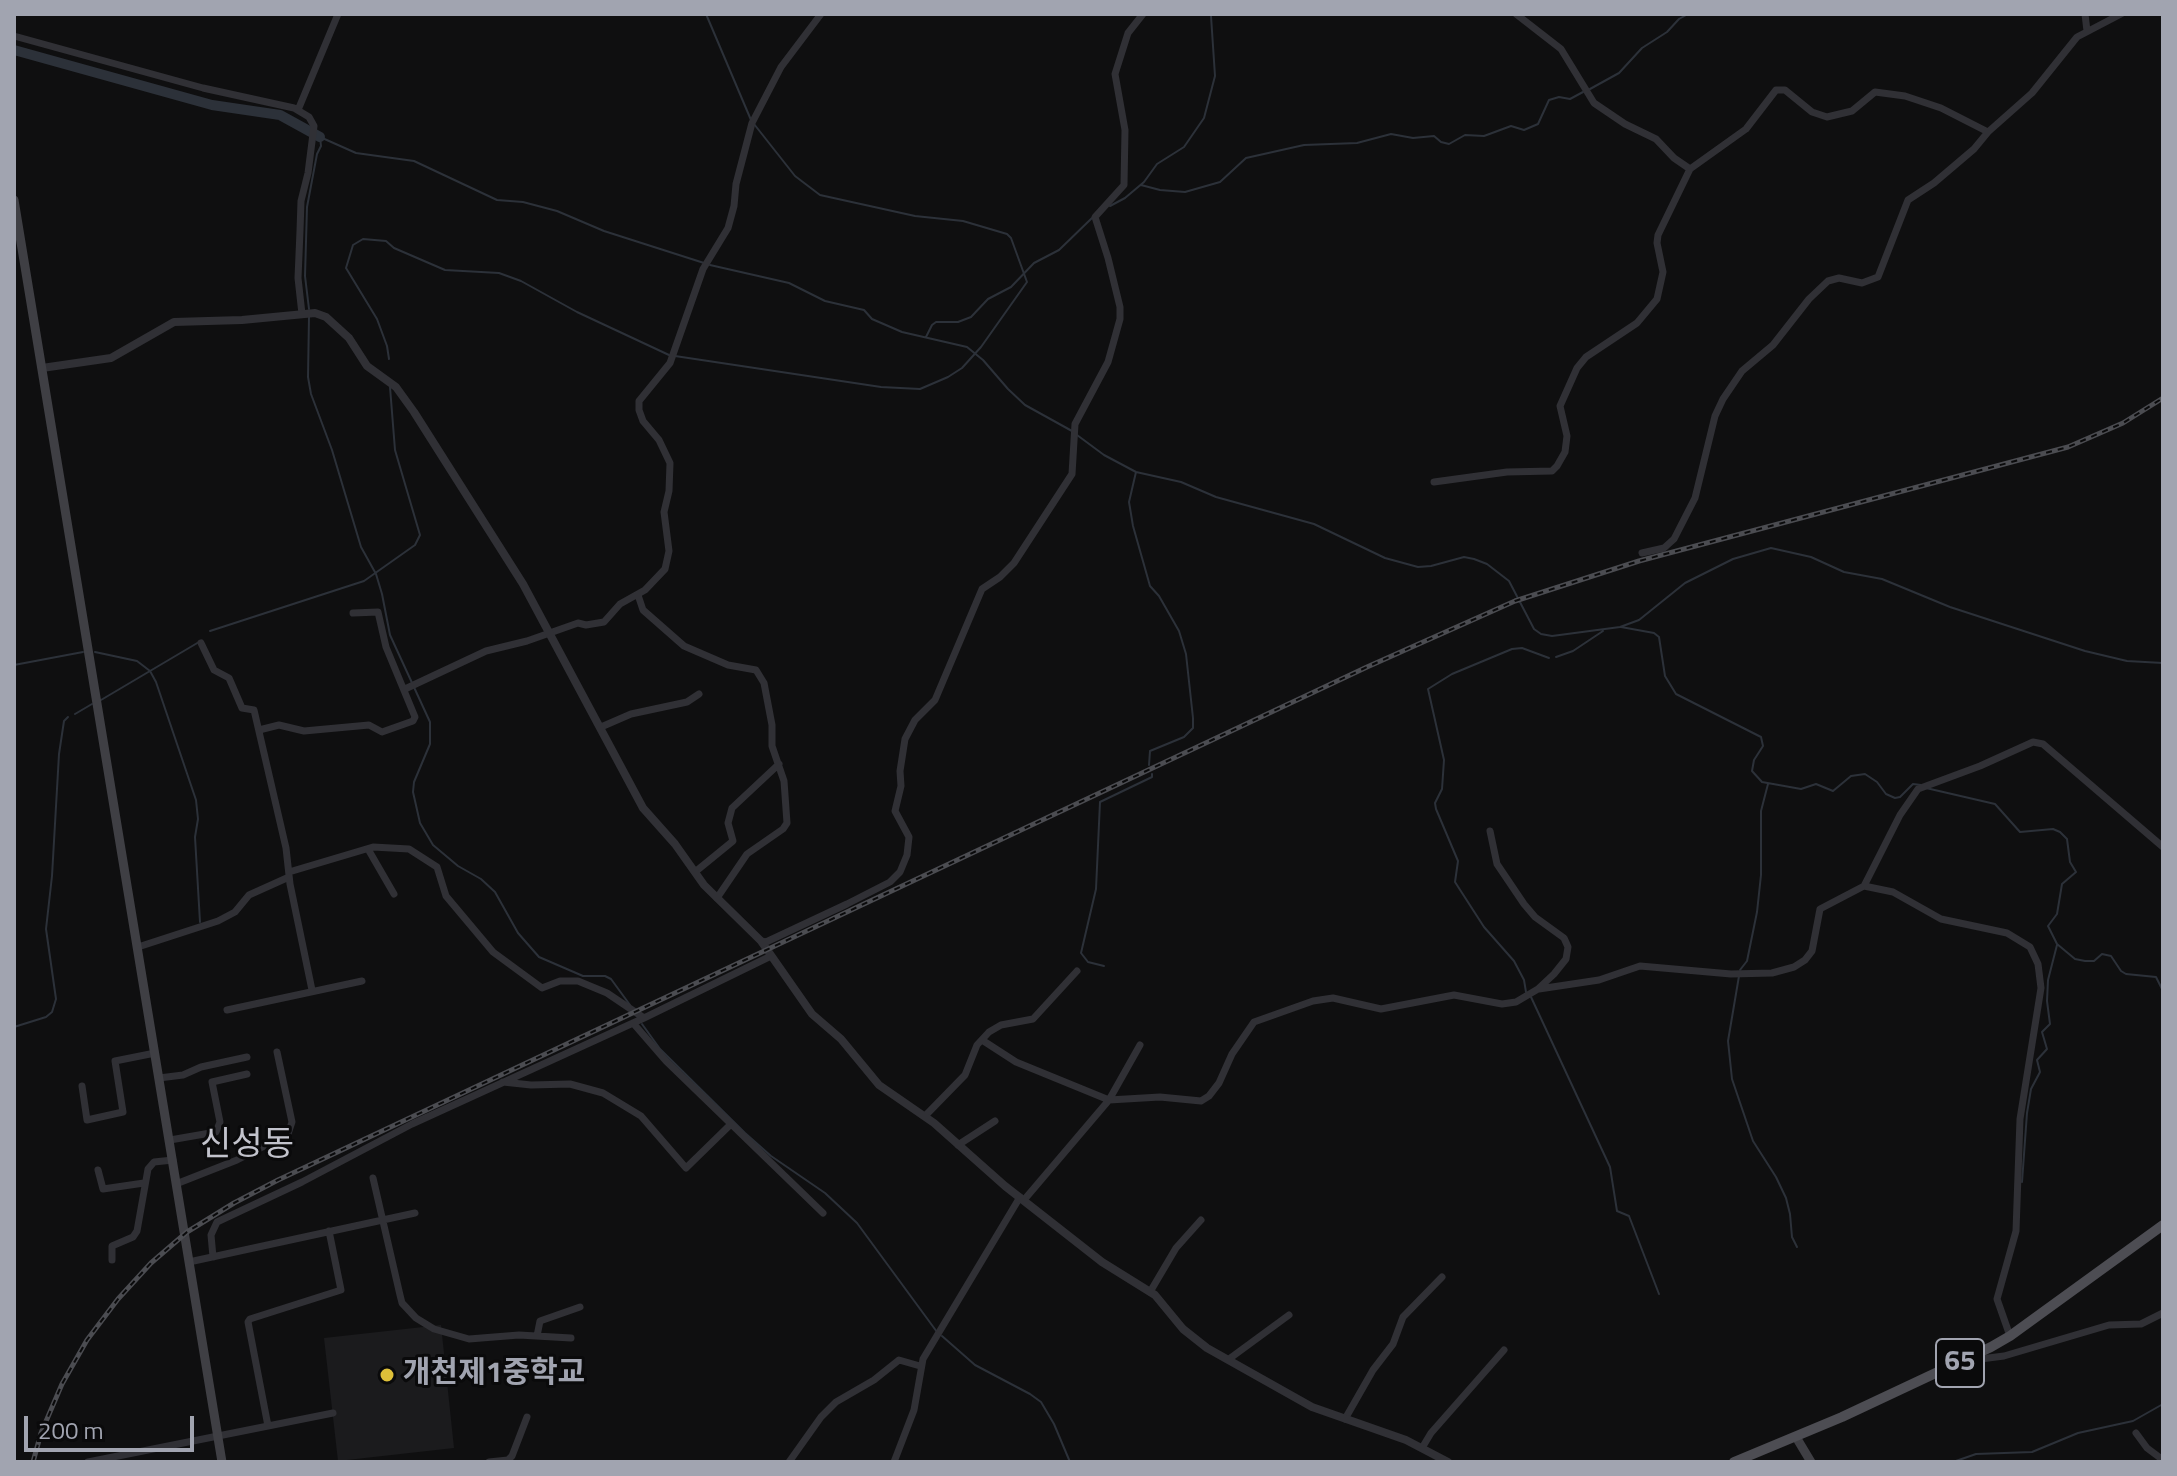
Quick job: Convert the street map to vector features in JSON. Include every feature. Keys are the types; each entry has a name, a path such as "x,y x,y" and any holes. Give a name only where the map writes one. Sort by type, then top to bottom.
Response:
{"main road":[{"path":"14,200 222,1462"},
{"name":"65","path":"1734,1462 1965,1361 2010,1336 2163,1225"},
{"path":"1796,1437 1811,1462"}],"street":[{"path":"298,110 338,14"},
{"path":"405,689 486,651 578,623 604,622 620,604 650,585 668,563 669,544 664,512 671,471 663,447 643,421 639,401 670,363 703,269 728,228 752,123 781,67 821,14"},
{"path":"761,941 766,942 847,904 890,882 900,872 907,855 909,837 895,811 901,786 905,739 915,720 935,700 982,589 1014,563 1072,474 1075,424 1108,362 1120,319 1108,258 1095,217 1124,185 1125,130 1115,74 1128,33 1143,14"},
{"path":"1516,14 1561,49 1594,103 1625,124 1656,139 1690,169"},
{"path":"2085,14 2087,31"},
{"path":"1642,553 1664,548 1674,539 1695,498 1715,416 1742,371 1773,345 1822,285 1833,279 1862,283 1878,277 1908,200 1974,149 1988,132 2032,93 2066,49 2087,31 2121,14"},
{"path":"14,36 203,88 298,110 309,117 314,126 300,211 298,278 302,314"},
{"path":"1434,482 1507,472 1552,471 1557,466 1565,452 1567,436 1560,406 1577,368 1586,357 1637,323 1657,299 1663,272 1658,235 1690,169 1746,129 1772,94 1781,89 1812,112 1827,117 1845,115 1875,92 1905,96 1941,108 1988,132"},
{"path":"42,368 111,358 174,322 315,313 326,317 349,338 367,366 403,395 523,584 643,808 717,898 761,941 812,1014 841,1039 879,1085 925,1116 1102,1262 1150,1292 1191,1336 1306,1404 1422,1448 1448,1462"},
{"path":"638,595 643,610 684,646 728,665 760,673 771,717 772,746 784,781 786,826 752,850 717,898"},
{"path":"259,730 279,725 304,731 369,725 378,731 388,731 414,719 405,689 386,647 378,612 353,613"},
{"path":"201,643 214,670 229,678 242,708 254,710 284,837 312,990"},
{"path":"601,727 631,714 687,702 699,694"},
{"path":"1538,989 1599,980 1640,966 1731,974 1788,970 1801,963 1812,951 1820,909 1864,886 1900,815 1918,789 2033,742 2043,744 2163,847"},
{"path":"695,872 733,841 728,823 732,808 779,764"},
{"path":"982,1040 1016,1062 1109,1100 1153,1097 1196,1102 1204,1100 1219,1083 1232,1054 1254,1022 1318,999 1333,998 1381,1009 1454,995 1502,1004 1516,1002 1538,989 1562,965 1568,953 1567,942 1535,917 1524,904 1497,864 1490,831"},
{"path":"138,947 218,921 235,912 249,895 289,875 368,849 409,849 437,867 446,896 493,952 542,988 560,981 578,981 607,993 644,1018"},
{"path":"368,849 394,894"},
{"path":"1864,886 1893,892 1941,919 2007,933 2030,947 2038,964 2041,988 2020,1119 2016,1231 1997,1299 2010,1336"},
{"path":"213,1257 211,1235 217,1222 302,1182 412,1124 771,956"},
{"path":"925,1116 965,1075 982,1040 1001,1025 1033,1019 1077,971"},
{"path":"227,1010 362,981"},
{"path":"633,1023 666,1061 823,1213"},
{"path":"894,1462 914,1410 920,1366 1022,1199 1109,1100 1140,1045"},
{"path":"176,1184 237,1160 288,1134 292,1122 277,1052"},
{"path":"82,1086 87,1120 123,1112 115,1061 155,1053"},
{"path":"159,1078 247,1057"},
{"path":"170,1140 216,1132 220,1122 212,1082 247,1074"},
{"path":"501,1082 570,1084 603,1093 641,1116 686,1168 730,1125"},
{"path":"958,1145 995,1121"},
{"path":"112,1260 112,1246 133,1237 137,1231 144,1183 150,1165 173,1160"},
{"path":"98,1170 103,1189 144,1183"},
{"path":"373,1178 402,1303 416,1318 434,1329 469,1339 510,1335 571,1338"},
{"path":"189,1262 415,1213"},
{"path":"1150,1292 1176,1248 1201,1220"},
{"path":"268,1426 248,1322 341,1290 329,1231"},
{"path":"1345,1419 1373,1370 1393,1344 1403,1317 1442,1277"},
{"path":"537,1336 540,1321 580,1307"},
{"path":"1965,1361 2004,1356 2109,1325 2141,1324 2163,1313"},
{"path":"1229,1359 1289,1315"},
{"path":"1422,1448 1431,1433 1504,1350"},
{"path":"789,1462 821,1417 836,1402 874,1380 899,1360 920,1366"},
{"path":"88,1462 333,1413"},
{"path":"489,1462 508,1460 512,1456 527,1417"},
{"path":"2136,1433 2147,1448 2163,1460"}],"shaded area":[{"name":"개천제1중학교","path":"441,1325 454,1448 338,1461 324,1338"}],"waterway":[{"path":"706,14 751,120"},
{"path":"1590,89 1619,73 1642,48 1688,14"},
{"path":"1110,206 1144,182 1157,164 1184,147 1204,118 1215,76 1211,16"},
{"path":"14,50 212,105 280,115 320,137"},
{"path":"1141,185 1185,192 1220,182 1246,158 1304,145 1357,143 1391,134 1413,138 1434,136 1449,144 1465,135 1484,136 1511,126 1524,130 1538,124 1549,100 1559,97 1570,99 1583,92"},
{"path":"675,356 881,387 920,389 962,368 981,347 1027,282 1007,234 963,221 915,216 820,195 795,176 754,124"},
{"path":"309,309 305,276 307,207 321,146 320,137 356,153 414,161 497,200 523,202 557,211 604,231 704,263"},
{"path":"926,337 936,322 958,322 971,317 988,299 1011,287 1034,263 1059,250 1092,218"},
{"path":"389,359 377,319 346,268 353,245 363,239 386,241 394,248 445,270 499,273 521,281 577,312 669,355"},
{"path":"710,265 789,283 825,301 864,310 872,319 902,332 967,347 1025,405 1072,431"},
{"path":"309,317 308,377 311,394 332,450 361,547 376,574 390,635 430,722 430,744 413,792 420,823 433,845 495,892 518,933 539,957 583,976 611,979 630,1005"},
{"path":"210,631 364,581 415,545 420,535 395,450 390,387"},
{"path":"1077,435 1104,455 1136,472 1181,482 1216,497 1314,524 1385,558 1418,567 1464,557 1487,564 1509,581 1534,629 1541,634 1552,636 1620,627 1639,620 1685,583 1733,559 1771,548 1811,557 1844,572 1882,579 1950,607 2085,651 2127,661 2163,663"},
{"path":"1136,472 1129,502 1133,526 1150,586 1179,631 1186,654 1193,718 1193,728 1184,737 1150,751 1149,765"},
{"path":"1621,627 1654,633 1659,637 1665,676 1676,694 1761,737 1763,746 1754,760 1752,771 1762,782 1801,789 1816,784 1833,791 1851,776 1865,774 1877,782 1886,794 1895,798 1913,784 1921,785"},
{"path":"1556,657 1573,651 1603,631"},
{"path":"101,700 199,642"},
{"path":"1526,992 1524,980 1514,961 1484,927 1455,882 1458,861 1435,803 1442,789 1444,760 1428,689 1452,674 1512,649 1522,648 1549,658"},
{"path":"14,665 83,652"},
{"path":"95,652 137,661 150,671 156,682 196,800 200,922"},
{"path":"75,714 92,704"},
{"path":"14,1027 46,1017 52,1012 56,999 46,929 59,754 64,721 68,717"},
{"path":"1104,966 1088,962 1081,953 1096,889 1100,802 1152,777 1152,774"},
{"path":"1740,970 1747,961 1757,912 1761,875 1761,811 1768,784"},
{"path":"1926,788 1995,804 2020,832 2053,829 2060,832 2067,839 2070,862 2076,872 2062,884 2057,914 2048,926 2057,944 2075,959 2094,961 2102,954 2111,956 2126,974 2156,977 2163,991"},
{"path":"2022,1182 2031,1089 2040,1072 2037,1060 2047,1049 2042,1032 2050,1024 2048,980 2057,945"},
{"path":"1739,976 1728,1041 1732,1079 1753,1141 1786,1198 1792,1237 1797,1247"},
{"path":"1531,997 1610,1167 1617,1211 1629,1216 1659,1294"},
{"path":"642,1024 660,1049 745,1133 771,1156 825,1193 857,1223 937,1332"},
{"path":"942,1336 975,1365 1041,1402 1070,1462"},
{"path":"1953,1462 1976,1454 2032,1452 2078,1433 2133,1421 2163,1404"}],"railway":[{"path":"33,1462 41,1433 62,1384 87,1340 118,1299 151,1263 187,1232 278,1180 1367,667 1515,601 1639,561 2068,447 2123,423 2163,398"}],"place":[{"name":"개천제1중학교","path":"387,1375"}],"district":[{"name":"신성동","path":"247,1147"}]}
